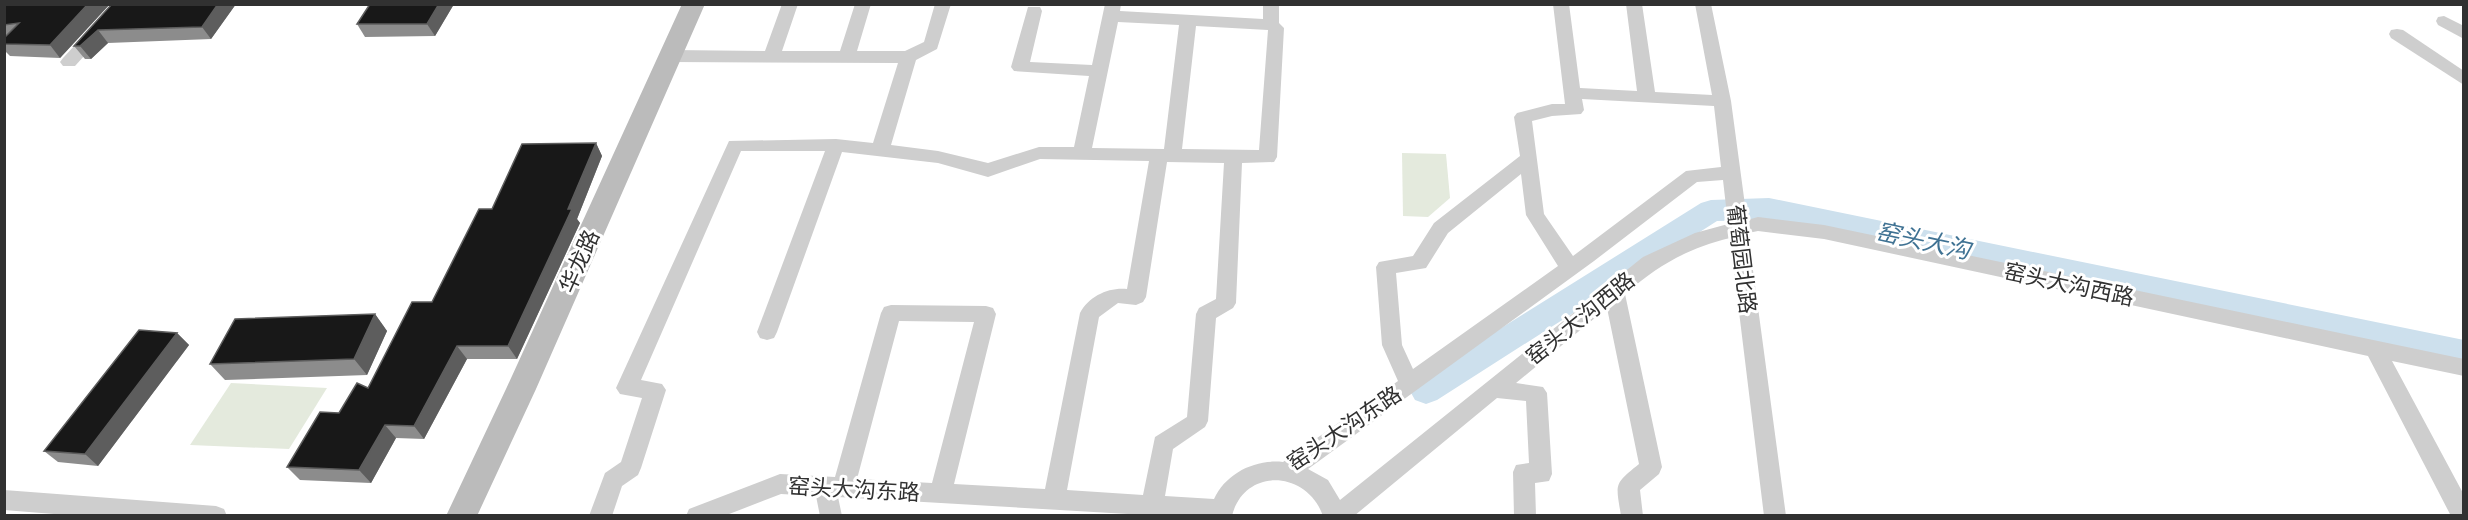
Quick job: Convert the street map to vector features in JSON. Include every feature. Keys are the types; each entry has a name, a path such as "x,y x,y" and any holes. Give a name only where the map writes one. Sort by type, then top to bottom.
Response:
{"main road":[{"name":"华龙路","path":"461,516 521,389 694,4"}],"street":[{"path":"69,62 123,4"},
{"path":"771,57 790,4"},
{"path":"847,57 863,4"},
{"path":"671,56 908,57 931,45 943,4"},
{"path":"1271,4 1271,25"},
{"path":"1561,4 1575,110 1552,110 1523,117 1530,158 1535,215 1570,268"},
{"path":"1634,4 1647,97"},
{"name":"葡萄园北路","path":"1703,4 1722,101 1775,516"},
{"path":"1034,10 1020,67 1099,71"},
{"path":"600,516 613,480 630,468 655,390 627,388 735,145 836,145 938,157 988,170 1039,153 1081,155 1268,157 1276,28 1271,25 1188,20 1111,10 1081,155"},
{"path":"1054,500 1090,313 1114,295 1136,297 1166,155 1188,20"},
{"path":"2444,21 2463,34"},
{"path":"2397,34 2463,79"},
{"path":"880,150 908,57"},
{"path":"1572,93 1722,101"},
{"path":"767,332 836,145"},
{"path":"1152,505 1162,444 1197,421 1206,314 1226,303 1233,156"},
{"path":"1409,383 1392,345 1386,267 1419,262 1441,228 1530,158"},
{"name":"窑头大沟东路","path":"697,516 780,484 1152,505 1221,512 1228,495 1239,483 1254,474 1288,471 1570,268 1693,176 1731,173"},
{"name":"窑头大沟西路","path":"1336,516 1650,262 1702,238 1758,224 1824,232 2463,368"},
{"path":"1614,291 1651,467 1628,486 1632,516"},
{"path":"831,516 834,487 891,313 986,314 941,493"},
{"path":"2375,349 2463,516"},
{"path":"1492,389 1536,393 1541,474 1524,472 1525,516"},
{"path":"1288,471 1305,477 1320,487 1330,501 1336,516"},
{"path":"4,500 216,516"}],"shaded area":[{"path":"1402,153 1446,154 1450,198 1428,217 1403,216"},
{"path":"231,383 327,388 289,449 190,445"}],"building":[{"path":"4,4 88,4 50,45 4,44 4,38 19,23 4,25"},
{"path":"112,4 218,4 202,27 98,30 80,46 74,46"},
{"path":"370,4 439,4 427,24 357,24"},
{"path":"596,143 568,209 572,209 508,346 457,346 414,426 385,425 359,470 287,467 320,412 339,413 357,383 368,388 412,302 432,302 479,209 492,209 522,144"},
{"path":"375,314 354,359 210,364 235,319"},
{"path":"139,330 177,333 85,454 44,451"}],"waterway":[{"name":"窑头大沟","path":"1426,391 1711,211 1769,209 2464,353"}]}
